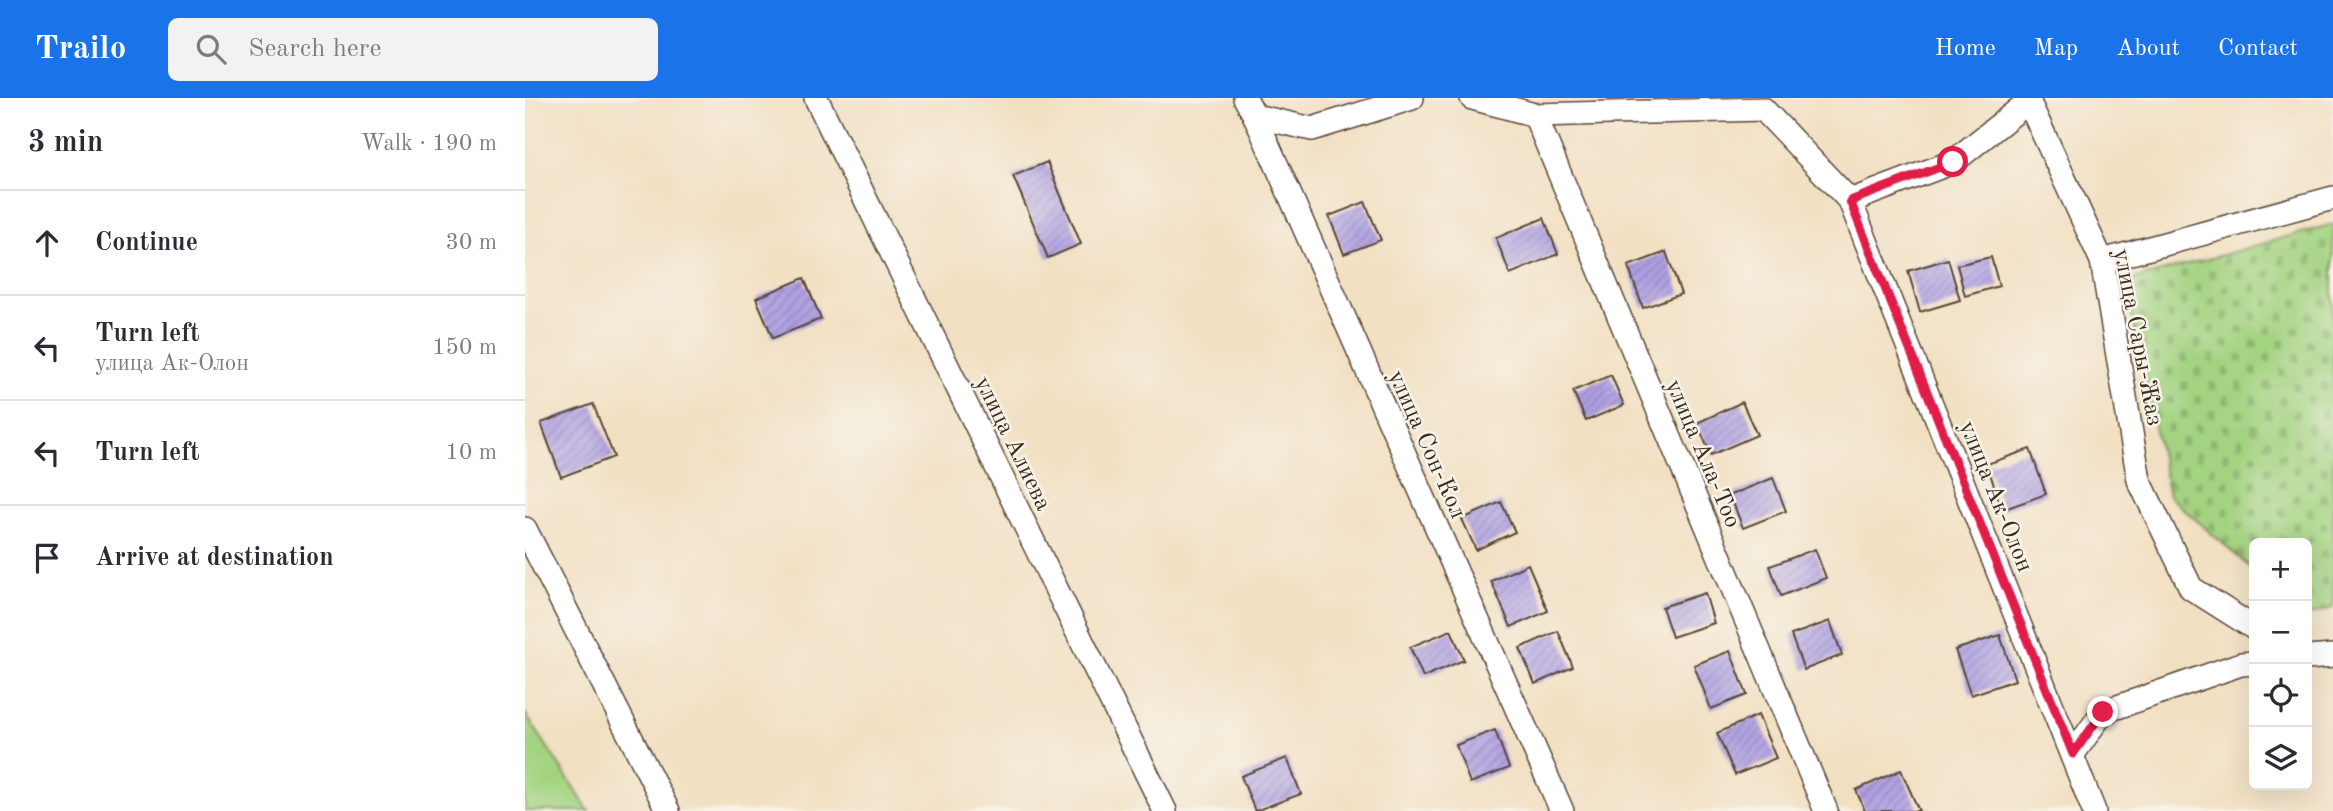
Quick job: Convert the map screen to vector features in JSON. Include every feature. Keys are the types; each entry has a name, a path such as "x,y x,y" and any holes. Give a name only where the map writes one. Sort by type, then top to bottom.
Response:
{"street":[{"name":"улица Алиева","path":"816,98 1165,811"},
{"path":"1250,107 1313,129 1412,98"},
{"path":"1472,98 1535,115 1763,109 1850,201 1953,162 2027,100"},
{"name":"улица Сары-Жаз","path":"2027,100 2102,261 2140,480 2191,588 2249,625"},
{"name":"улица Сон-Кол","path":"1250,107 1562,811"},
{"name":"улица Ала-Тоо","path":"1535,115 1826,811"},
{"path":"2102,261 2333,198"},
{"name":"улица Ак-Олон","path":"1850,201 2094,811"},
{"path":"525,529 668,811"},
{"path":"2312,658 2333,656"},
{"path":"2073,754 2103,712 2249,663"}],"green space":[{"path":"2333,224 2333,608 2312,614 2312,538 2249,538 2249,567 2169,496 2125,282"},
{"path":"525,713 589,811 525,811"}],"building":[{"path":"1047,162 1081,244 1048,258 1013,176"},
{"path":"1365,202 1381,240 1344,254 1329,216"},
{"path":"1544,218 1558,254 1510,274 1496,238"},
{"path":"1666,252 1681,294 1643,308 1628,266"},
{"path":"1991,257 1999,286 1965,296 1957,265"},
{"path":"1948,259 1960,300 1920,312 1908,271"},
{"path":"804,278 821,319 773,338 756,298"},
{"path":"1611,375 1624,405 1586,421 1573,391"},
{"path":"1742,402 1757,435 1711,455 1697,423"},
{"path":"593,404 614,457 561,477 541,423"},
{"path":"2030,449 2046,494 2002,510 1987,464"},
{"path":"1773,478 1786,511 1743,528 1730,495"},
{"path":"1501,502 1515,532 1476,550 1462,519"},
{"path":"1815,549 1826,578 1781,596 1770,566"},
{"path":"1528,564 1548,611 1511,627 1491,581"},
{"path":"1705,593 1714,623 1672,637 1662,607"},
{"path":"1830,621 1842,655 1804,670 1791,635"},
{"path":"1451,630 1464,660 1423,677 1410,647"},
{"path":"1558,631 1573,667 1535,684 1520,648"},
{"path":"2000,635 2015,680 1971,695 1955,650"},
{"path":"1730,651 1747,695 1711,709 1694,665"},
{"path":"1758,715 1776,758 1735,775 1717,733"},
{"path":"1495,730 1509,768 1470,783 1456,745"},
{"path":"1287,758 1301,794 1255,811 1241,776"},
{"path":"1901,770 1919,811 1865,811 1856,790"}],"route":[{"path":"1953,162 1850,201 2073,754 2103,712"}]}
